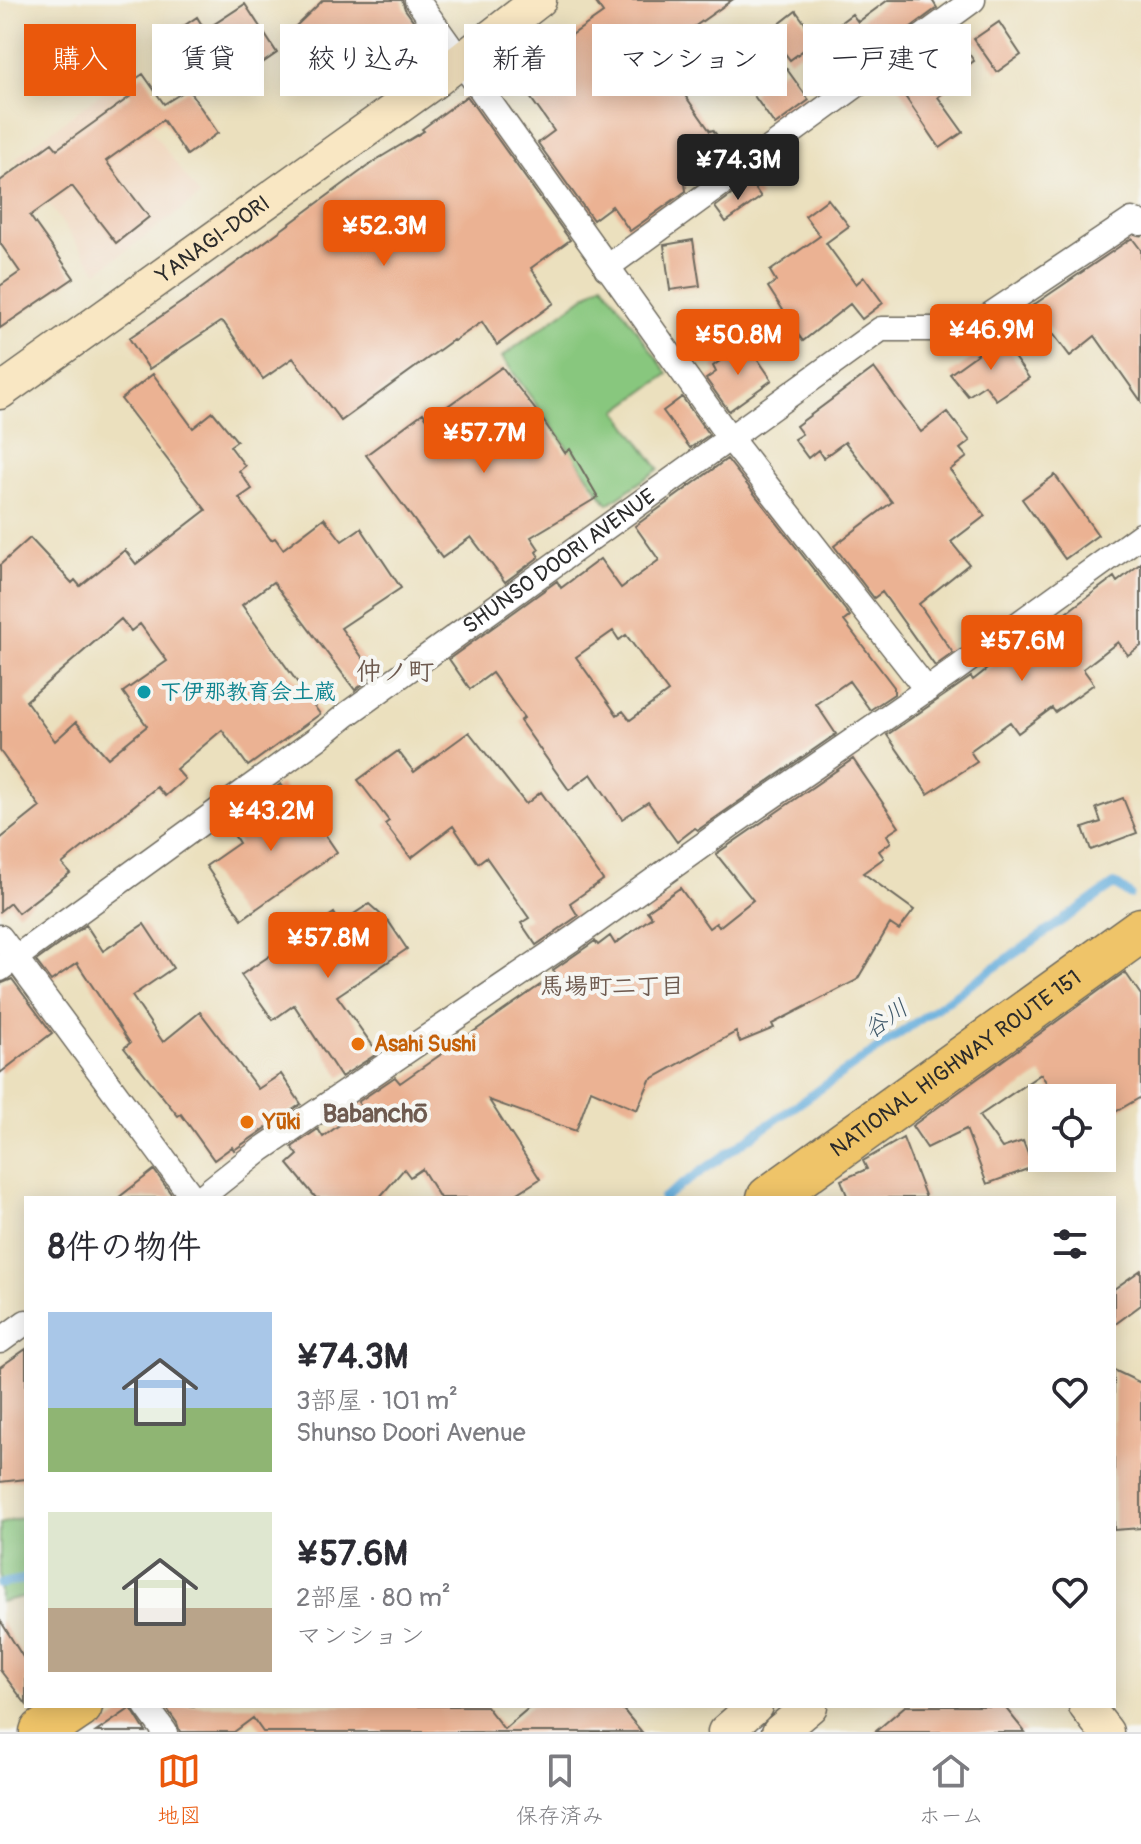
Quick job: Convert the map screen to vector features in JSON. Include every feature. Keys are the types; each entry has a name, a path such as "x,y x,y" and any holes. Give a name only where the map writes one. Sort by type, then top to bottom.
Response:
{"highway":[{"name":"NATIONAL HIGHWAY ROUTE 151","path":"772,1196 1141,930"},
{"path":"42,1732 77,1708"}],"street":[{"path":"417,0 729,437 927,690"},
{"name":"YANAGI-DORI","path":"0,392 436,80 539,0"},
{"path":"606,268 973,0"},
{"name":"SHUNSO DOORI AVENUE","path":"8,963 881,329 969,329 1132,220 1141,223"},
{"path":"203,1196 262,1149 572,939 927,690 1141,535"},
{"path":"0,937 8,963 191,1196"},
{"path":"0,1341 24,1323"},
{"path":"147,1708 165,1732"},
{"path":"725,1732 753,1708"},
{"path":"779,1732 808,1708"},
{"path":"1088,1708 1106,1732"}],"shaded area":[{"path":"98,96 126,96 200,196 97,272 16,158"}],"green space":[{"path":"603,283 668,374 617,411 659,469 608,504 502,357"},
{"path":"24,1517 24,1596 0,1602 0,1524"}],"building":[{"path":"323,0 402,0 416,24 298,24"},
{"path":"594,0 732,0 698,24 592,24 592,96 685,96 732,157 698,182 682,159 686,191 630,231 612,206 593,220 538,143 554,131 529,96 576,96 576,32 603,13"},
{"path":"888,0 932,0 937,8 915,24 839,24 852,14 858,22"},
{"path":"245,4 258,24 214,24"},
{"path":"796,11 805,24 803,24 803,50 790,60 787,56 787,24 779,24"},
{"path":"197,17 201,24 187,24"},
{"path":"999,22 1021,55 997,72 974,39"},
{"path":"264,33 277,53 264,62"},
{"path":"787,69 803,96 809,100 775,125 754,96 787,96"},
{"path":"143,74 152,87 152,96 158,96 164,104 177,96 193,96 218,133 187,155 163,120 106,161 149,217 116,243 72,186 30,216 74,278 0,328 0,286 20,272 0,243 0,181 52,143 57,149 131,96 136,96 136,79"},
{"path":"467,96 570,240 531,268 554,303 497,345 482,322 341,421 293,358 263,379 224,323 220,322 149,369 129,338 376,160 424,131 422,129"},
{"path":"905,96 939,96 963,132 940,148"},
{"path":"750,181 761,197 726,222 715,207"},
{"path":"828,199 849,226 826,243 856,284 864,277 883,303 862,319 850,304 803,341 781,312 783,310 768,287 776,281 770,271 820,236 805,216"},
{"path":"1132,238 1141,250 1141,401 1095,336 1070,356 1032,306"},
{"path":"693,240 700,286 670,290 664,245"},
{"path":"1000,338 1029,378 996,400 985,385 968,396 950,374"},
{"path":"746,342 772,380 729,411 706,379 716,372 713,366"},
{"path":"502,367 565,453 570,449 598,497 531,537 539,549 536,552 539,557 505,582 471,537 442,558 366,455 423,413 428,420"},
{"path":"874,368 921,432 947,412 970,441 960,449 967,457 950,470 985,516 951,542 969,564 919,604 953,653 935,666 882,592 874,598 834,546 892,502 845,442 823,458 818,450 808,458 794,439 802,434 796,426"},
{"path":"153,374 193,428 213,412 237,441 230,446 245,466 239,471 252,489 239,498 271,540 275,538 283,549 324,518 342,541 361,528 401,588 341,628 375,675 355,690 273,582 242,605 320,714 248,766 222,730 176,769 185,779 165,796 157,787 62,864 70,873 18,913 10,903 0,911 0,839 40,807 0,751 0,565 30,538 72,583 75,580 80,586 125,550 136,564 206,510 121,399","holes":["121,619 131,631 140,624 167,661 123,692 147,726 108,758 76,722 55,741 26,701"]},
{"path":"682,397 709,435 690,448 663,411"},
{"path":"727,459 850,616 844,621 894,687 894,694 870,710 849,681 816,704 836,734 677,842 648,802 622,819 591,774 569,790 520,721 524,718 492,673 470,689 449,659 557,581 561,588 600,559 621,588 659,560 635,526","holes":["613,631 619,640 626,635 668,692 630,720 623,711 617,715 576,657"]},
{"path":"1055,475 1098,535 1065,559 1022,499"},
{"path":"1141,563 1141,646 1128,655 1118,642 1083,669 1094,684 1055,712 1052,708 1018,733 1010,722 970,751 977,762 928,794 887,735 971,677 973,680 1048,621 1051,624 1114,577 1117,582"},
{"path":"469,732 526,804 541,792 603,880 570,903 578,916 536,945 521,923 529,918 486,857 478,863 453,826 411,858 385,824 389,821 358,780 398,751 414,772"},
{"path":"853,759 899,827 887,835 891,842 879,851 884,858 863,873 914,910 899,930 890,924 857,980 772,1024 774,1028 740,1042 736,1032 650,1080 637,1110 591,1090 576,1131 489,1100 540,1179 513,1196 439,1196 422,1169 410,1177 404,1169 381,1196 314,1196 288,1164 298,1155 292,1147 318,1129 323,1137 362,1108 358,1102 395,1077 400,1083 556,974 553,970 595,941 598,945 610,936 615,944 652,917 647,911 680,888 709,928 716,923 719,927 753,900 716,854"},
{"path":"281,784 296,807 303,802 337,852 242,919 206,866 239,843 234,835 265,813 257,801"},
{"path":"1123,798 1137,833 1091,850 1083,828 1101,822 1096,808"},
{"path":"369,904 389,922 407,949 337,996 378,1053 341,1077 294,1005 273,1020 241,975 334,913 340,923"},
{"path":"144,924 173,968 132,996 163,1042 200,1012 258,1089 281,1074 301,1104 234,1150 232,1147 214,1160 181,1114 178,1116 124,1048 130,1043 77,963 51,981 36,961 86,925 103,951"},
{"path":"1125,972 1141,995 1141,1097 1116,1112 1116,1084 1047,1084 1041,1074 979,1116 1002,1148 1023,1141 1028,1154 1028,1169 987,1184 966,1129 927,1148 912,1126"},
{"path":"12,979 52,1033 0,1073 0,984"},
{"path":"903,1138 925,1196 847,1196 841,1180 867,1169 863,1161"},
{"path":"154,1170 173,1196 121,1196"},
{"path":"1141,1270 1141,1305 1116,1324 1116,1288"},
{"path":"24,1350 24,1479 0,1482 0,1367"},
{"path":"1116,1371 1141,1383 1141,1528 1116,1530"},
{"path":"0,1620 24,1659 24,1701 0,1670"},
{"path":"131,1708 146,1732 96,1732"},
{"path":"166,1708 488,1708 504,1729 529,1708 622,1708 642,1732 263,1732 253,1718 234,1732 180,1732"},
{"path":"903,1708 1006,1708 1025,1732 875,1732"}],"waterway":[{"name":"谷川","path":"666,1196 1115,884 1130,895"},
{"name":"谷川","path":"0,1584 24,1579"}],"place":[{"name":"下伊那教育会土蔵","path":"144,692"},
{"name":"Asahi Sushi","path":"358,1044"},
{"name":"Yūki","path":"247,1122"}],"district":[{"name":"仲ノ町","path":"395,672"},
{"name":"馬場町二丁目","path":"612,986"},
{"name":"Babanchō","path":"375,1114"}]}
